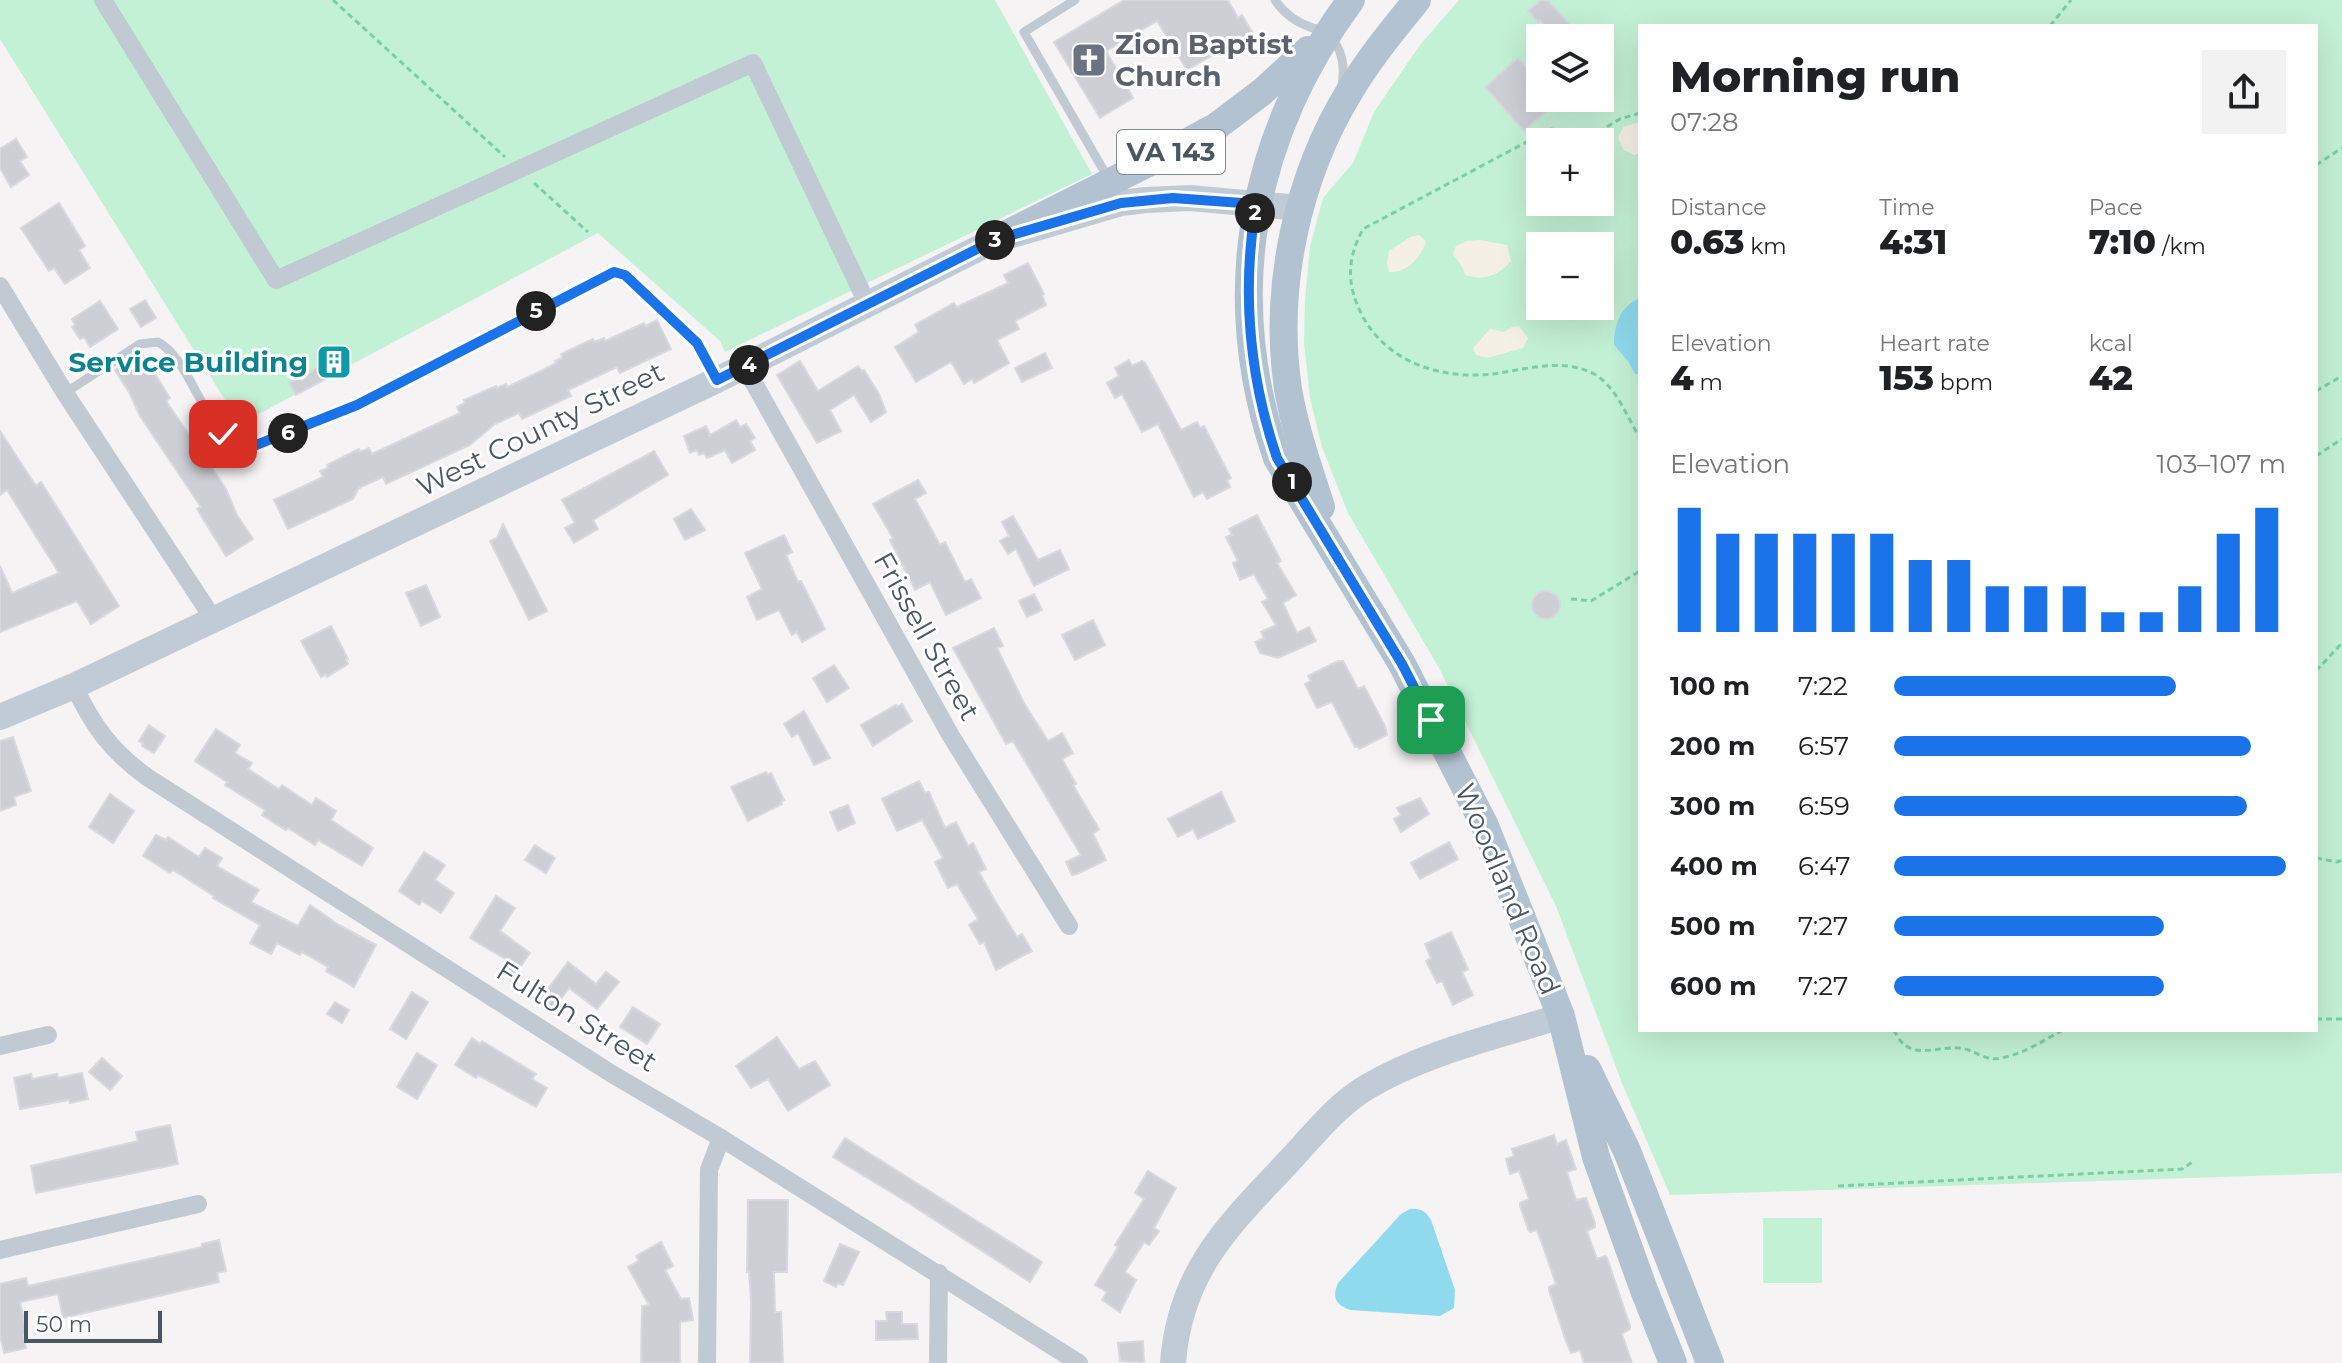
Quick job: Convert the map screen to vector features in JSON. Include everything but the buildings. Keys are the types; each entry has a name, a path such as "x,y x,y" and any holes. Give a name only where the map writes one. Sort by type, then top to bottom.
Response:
{"main road":[{"name":"VA 143","path":"995,240 1116,192 1217,126 1262,92 1327,33 1351,0"},
{"name":"Woodland Road","path":"1337,554 1302,450 1288,386 1286,290 1300,208 1318,154 1343,102 1417,0"},
{"name":"Woodland Road","path":"1327,33 1286,112 1256,204 1248,315 1266,424 1277,458 1402,664 1485,826 1561,1016 1627,1151 1710,1363"},
{"name":"VA 143","path":"1116,192 1300,208"},
{"name":"West County Street","path":"0,717 74,686 745,367 995,240"},
{"name":"Woodland Road","path":"1561,1016 1596,1157 1673,1363"},
{"path":"1173,1363 1183,1307 1201,1263 1233,1222 1341,1106 1367,1088 1419,1062 1561,1016"}],"street":[{"path":"103,0 276,280 753,63 867,303"},
{"path":"0,286 65,393 214,620"},
{"name":"Frissell Street","path":"745,367 951,736 1069,926"},
{"name":"Fulton Street","path":"74,686 103,738 117,754 147,777 612,1074 721,1138 1079,1363"},
{"path":"0,1046 48,1035"},
{"path":"707,1363 709,1170 721,1138"},
{"path":"0,1250 198,1204"},
{"path":"938,1363 939,1273"}],"lane":[{"path":"1075,0 1024,32 1116,192"},
{"path":"1275,0 1299,22 1327,33 1345,67 1343,102"},
{"path":"65,393 140,344 158,342 172,352 223,434 237,445 251,447 357,405 614,272 625,275 689,334 703,352 717,380"}],"path":[{"path":"333,0 588,232"},
{"path":"2052,24 2071,0"},
{"path":"1638,114 1620,119 1593,135 1551,129 1363,229 1350,260 1350,280 1364,319 1378,340 1397,354 1439,373 1492,374 1527,367 1577,367 1596,375 1611,388 1638,435"},
{"path":"2318,164 2342,148"},
{"path":"2318,390 2342,376"},
{"path":"2318,455 2342,439"},
{"path":"1571,599 1591,601 1638,572"},
{"path":"2318,669 2342,643"},
{"path":"2318,858 2342,860"},
{"path":"2318,1019 2342,1019"},
{"path":"1895,1032 1905,1045 1915,1050 1936,1052 1960,1048 1984,1058 1997,1059 2034,1048 2060,1032"},
{"path":"1838,1186 2182,1169 2194,1161"}],"green space":[{"path":"0,0 995,0 1092,174 725,352 720,341 598,233 240,424 0,39"},
{"path":"1459,0 2342,0 2342,1173 1670,1195 1622,1083 1556,906 1439,668 1348,513 1322,447 1310,398 1304,342 1310,246 1323,198 1353,163 1374,112 1420,45"},
{"path":"1763,1218 1822,1218 1822,1283 1763,1283"}],"sand":[{"path":"1638,123 1638,154 1624,150 1618,138 1623,127"},
{"path":"1419,235 1426,241 1417,259 1402,270 1389,272 1389,251 1410,237"},
{"path":"1480,240 1507,245 1511,261 1490,276 1465,275 1453,254 1456,246"},
{"path":"1519,326 1528,338 1523,348 1487,358 1476,355 1473,348 1490,329 1504,332"}],"water":[{"path":"1638,299 1638,374 1614,345 1617,323"},
{"path":"1410,1209 1422,1211 1431,1220 1455,1290 1454,1308 1440,1316 1350,1310 1341,1305 1335,1297 1338,1283 1401,1214"}],"place":[{"name":"Zion Baptist Church","path":"1089,60"},
{"name":"Service Building","path":"334,362"}],"route":[{"path":"223,434 237,445 251,447 357,405 614,272 625,275 689,334 703,352 717,380 995,240 1121,203 1173,198 1256,204 1248,315 1259,395 1277,458 1402,664 1431,720"}]}
